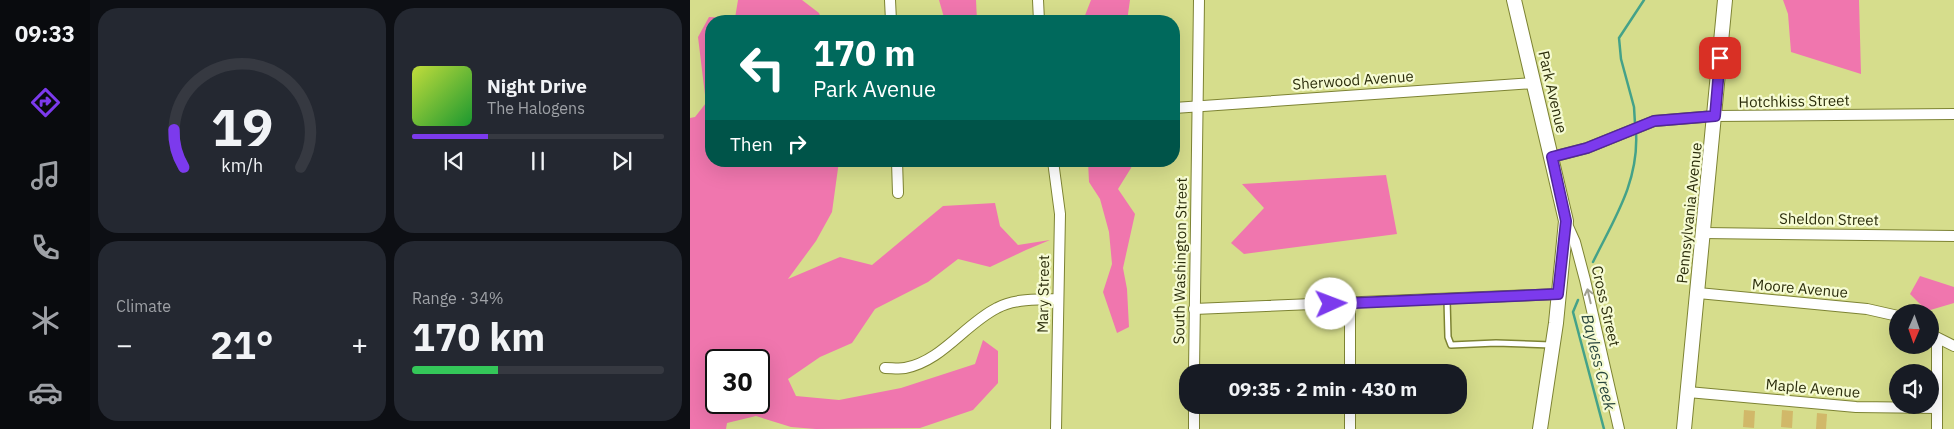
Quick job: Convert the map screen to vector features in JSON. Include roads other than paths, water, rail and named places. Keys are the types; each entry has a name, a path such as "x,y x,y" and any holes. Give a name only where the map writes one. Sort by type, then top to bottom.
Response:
{"street":[{"path":"890,0 891,15"},
{"path":"1038,0 1039,15"},
{"name":"South Washington Street","path":"1194,364 1199,0"},
{"name":"Park Avenue","path":"1514,0 1566,221 1540,429"},
{"name":"Pennsylvania Avenue","path":"1684,429 1725,0"},
{"name":"Sherwood Avenue","path":"1180,107 1534,83"},
{"name":"Hotchkiss Street","path":"1552,157 1587,148 1654,121 1715,116 1954,114"},
{"path":"897,167 898,193"},
{"name":"Mary Street","path":"1053,167 1060,214 1056,429"},
{"name":"Cross Street","path":"1566,221 1575,242 1585,280 1619,429"},
{"name":"Sheldon Street","path":"1704,233 1954,236"},
{"name":"Moore Avenue","path":"1698,293 1867,309 1889,314"},
{"path":"1194,309 1558,294"},
{"path":"886,368 904,368 918,364 946,346 971,325 1005,304 1030,300 1058,299"},
{"path":"1350,303 1350,364"},
{"path":"1939,338 1954,346"},
{"name":"Maple Avenue","path":"1688,392 1856,408 1889,408"},
{"path":"1194,414 1194,429"},
{"path":"1350,414 1350,429"},
{"path":"1937,414 1938,429"}],"lane":[{"path":"1447,299 1448,336 1452,345 1525,343 1552,345"}],"waterway":[{"name":"Bayless Creek","path":"1635,124 1634,107 1621,59 1619,38 1644,0"},
{"name":"Bayless Creek","path":"1593,262 1624,200 1634,167 1636,132"},
{"name":"Bayless Creek","path":"1578,300 1573,312 1604,429"}]}
